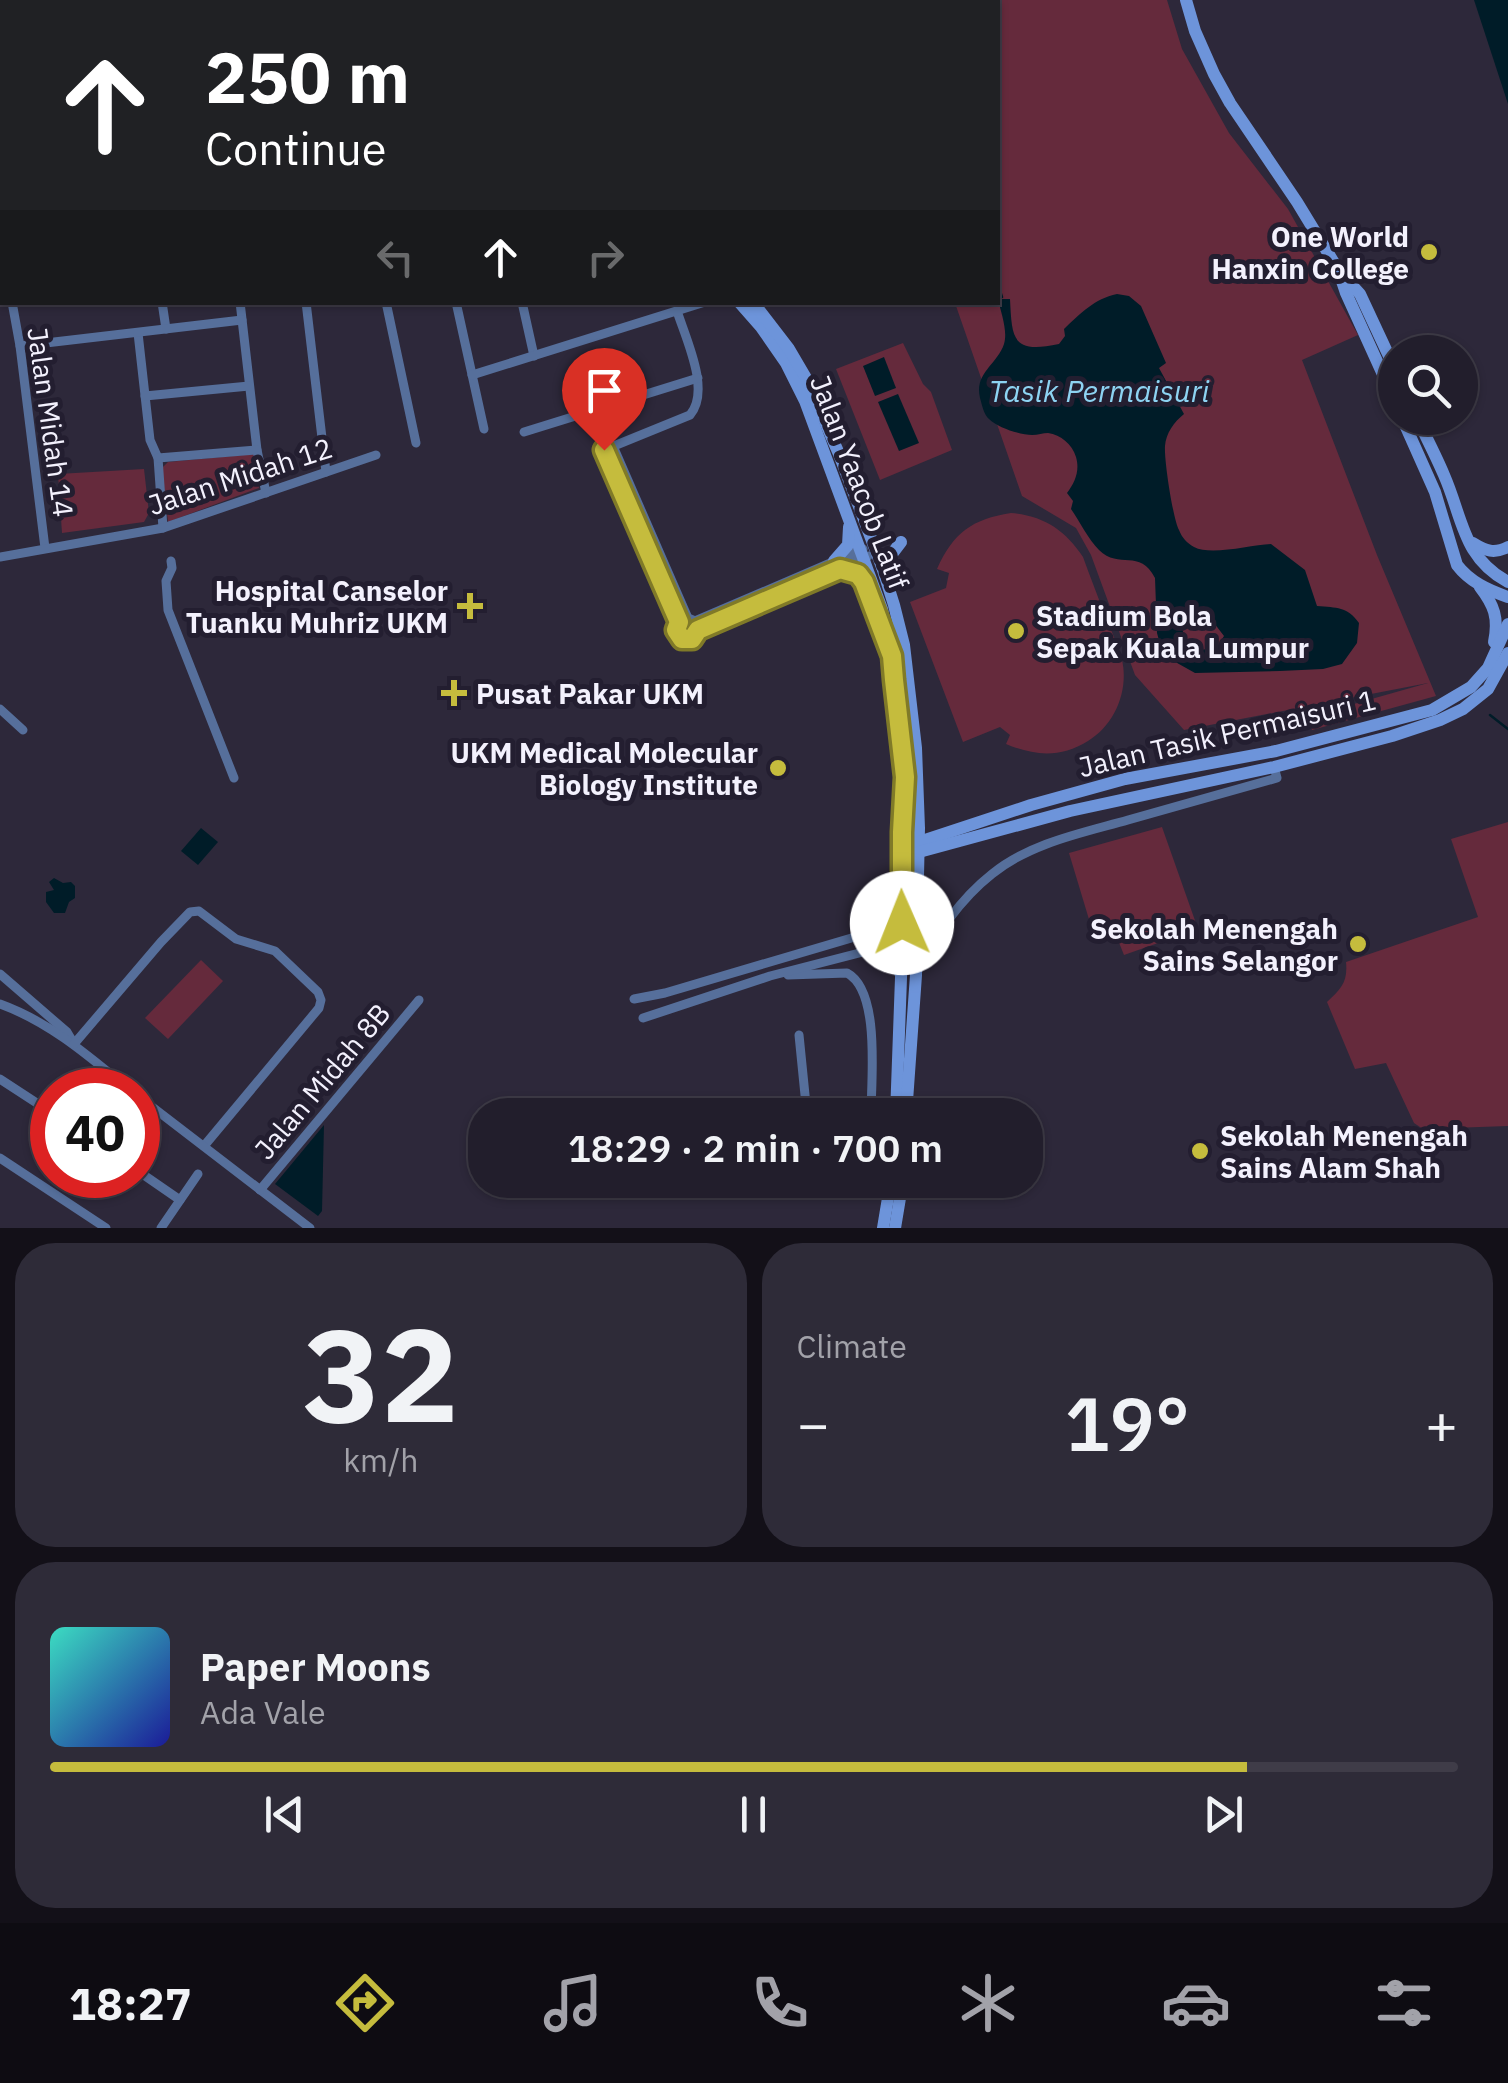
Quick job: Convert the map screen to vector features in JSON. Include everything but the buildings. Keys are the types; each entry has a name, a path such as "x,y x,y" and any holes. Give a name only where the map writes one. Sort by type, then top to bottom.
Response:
{"street":[{"path":"1186,0 1195,31 1230,103 1339,271 1360,294 1379,335"},
{"path":"1339,271 1378,364"},
{"name":"Jalan Midah 14","path":"13,305 45,548"},
{"path":"162,305 166,330"},
{"path":"240,305 257,450 266,493"},
{"path":"306,305 326,472"},
{"path":"387,305 416,443"},
{"path":"457,305 484,429"},
{"path":"523,305 534,356"},
{"path":"472,375 696,305"},
{"name":"Jalan Yaacob Latif","path":"742,305 786,362 806,401 848,515 882,567 904,645 919,796 917,875 897,1098"},
{"name":"Jalan Yaacob Latif","path":"755,305 806,378 869,551 892,656 905,777 902,923 908,976 906,1098"},
{"path":"677,311 698,378 698,406 690,415 609,448 690,623 900,542 882,567"},
{"path":"20,346 242,320"},
{"path":"138,333 150,440 158,458 163,528"},
{"path":"524,432 698,378"},
{"path":"145,396 249,386"},
{"path":"1410,435 1435,492 1457,565 1477,583 1508,597"},
{"path":"1425,435 1470,549 1508,582"},
{"path":"158,458 257,450"},
{"name":"Jalan Midah 12","path":"0,557 163,528 376,455"},
{"path":"1450,545 1462,560 1466,559 1450,506 1452,497"},
{"path":"836,565 850,539 848,515"},
{"path":"1466,539 1486,551 1498,552 1508,547"},
{"path":"171,561 166,582 168,610 234,778"},
{"path":"836,565 858,574 864,582 892,656"},
{"path":"1477,583 1491,600 1498,622 1488,668"},
{"name":"Jalan Tasik Permaisuri 1","path":"917,847 975,822 1125,779 1276,752 1432,710 1471,687 1488,668 1508,624"},
{"name":"Jalan Tasik Permaisuri 1","path":"917,847 944,845 1070,811 1274,768 1440,720 1463,709 1488,689 1508,653"},
{"path":"0,709 23,730"},
{"path":"1374,725 1378,740"},
{"path":"643,1018 770,976 866,951 877,951 908,976 954,911 984,880 1019,856 1074,836 1277,778 1274,768"},
{"path":"902,923 908,852 917,847 909,836 905,777"},
{"path":"919,796 931,829 975,822"},
{"path":"1064,796 1070,811"},
{"path":"634,999 882,929 890,924 902,832"},
{"path":"917,875 944,845"},
{"path":"74,1044 190,912 199,911 236,939 276,951 322,1000 204,1146"},
{"path":"770,976 848,973 856,978 872,1032 871,1098"},
{"path":"0,974 68,1032 74,1044"},
{"name":"Jalan Midah 8B","path":"260,1190 419,1000"},
{"path":"0,1004 74,1044 103,1068"},
{"path":"799,1035 805,1098"},
{"path":"0,1079 30,1099"},
{"path":"160,1113 310,1228"},
{"path":"0,1158 106,1228"},
{"path":"161,1228 198,1174"},
{"path":"160,1186 180,1200"},
{"path":"883,1228 888,1198"},
{"path":"895,1228 900,1198"},
{"path":"84,1228 92,1218"}],"shaded area":[{"path":"1000,0 1167,0 1182,49 1229,133 1288,209 1358,335 1302,360 1436,696 1312,730 1308,717 1428,683 1184,730 1135,675 1091,555 1076,528 1022,496 956,305 1000,305"},
{"path":"903,343 931,392 952,450 880,480 836,369"},
{"path":"254,454 259,488 168,522 162,468 168,462"},
{"path":"144,469 149,513 144,522 62,533 58,474"},
{"name":"Stadium Bola Sepak Kuala Lumpur","path":"1011,513 1044,521 1076,547 1122,660 1121,695 1106,726 1078,747 1058,753 1037,753 1006,744 1010,735 1000,727 963,742 910,602 946,588 949,573 937,569 957,537 985,519"},
{"path":"1508,822 1508,1126 1423,1129 1414,1123 1386,1063 1355,1069 1327,1002 1342,985 1346,962 1478,917 1451,839"},
{"path":"1162,827 1198,929 1124,955 1110,920 1091,926 1069,853"},
{"path":"201,960 223,981 168,1039 145,1018"}],"water":[{"path":"1474,0 1508,0 1508,104"},
{"name":"Tasik Permaisuri","path":"1117,294 1129,296 1141,306 1166,363 1159,368 1184,414 1171,428 1165,446 1172,502 1182,535 1194,547 1210,550 1271,544 1305,570 1317,606 1346,611 1359,623 1357,643 1342,664 1323,669 1195,673 1170,659 1157,633 1155,578 1143,564 1114,559 1099,550 1071,509 1073,501 1067,493 1077,467 1072,448 1057,436 1016,432 986,415 979,389 1005,339 1000,299 1010,299 1018,340 1023,345 1043,347 1059,344 1065,336 1064,329 1101,299","holes":["1204,610 1224,636 1217,647 1196,651 1181,627 1185,620"]},
{"path":"884,357 896,388 875,396 863,366"},
{"path":"898,394 919,443 899,451 878,402"},
{"path":"201,828 218,842 198,865 181,851"},
{"path":"54,878 75,886 75,898 65,913 54,913 46,902 46,892 54,890 49,882"},
{"path":"324,1125 322,1211 318,1216 275,1184"}],"waterway":[{"path":"1000,290 1002,297"},
{"path":"1490,715 1508,729"}],"place":[{"name":"One World Hanxin College","path":"1429,252"},
{"name":"Hospital Canselor Tuanku Muhriz UKM","path":"470,606"},
{"name":"Stadium Bola Sepak Kuala Lumpur","path":"1016,631"},
{"name":"Pusat Pakar UKM","path":"454,693"},
{"name":"UKM Medical Molecular Biology Institute","path":"778,768"},
{"name":"Sekolah Menengah Sains Selangor","path":"1358,944"},
{"name":"Sekolah Menengah Sains Alam Shah","path":"1200,1151"}],"route":[{"path":"604,450 679,622 676,630 682,639 692,639 698,630 840,569 858,574 864,582 892,656 905,777 902,923"}]}
